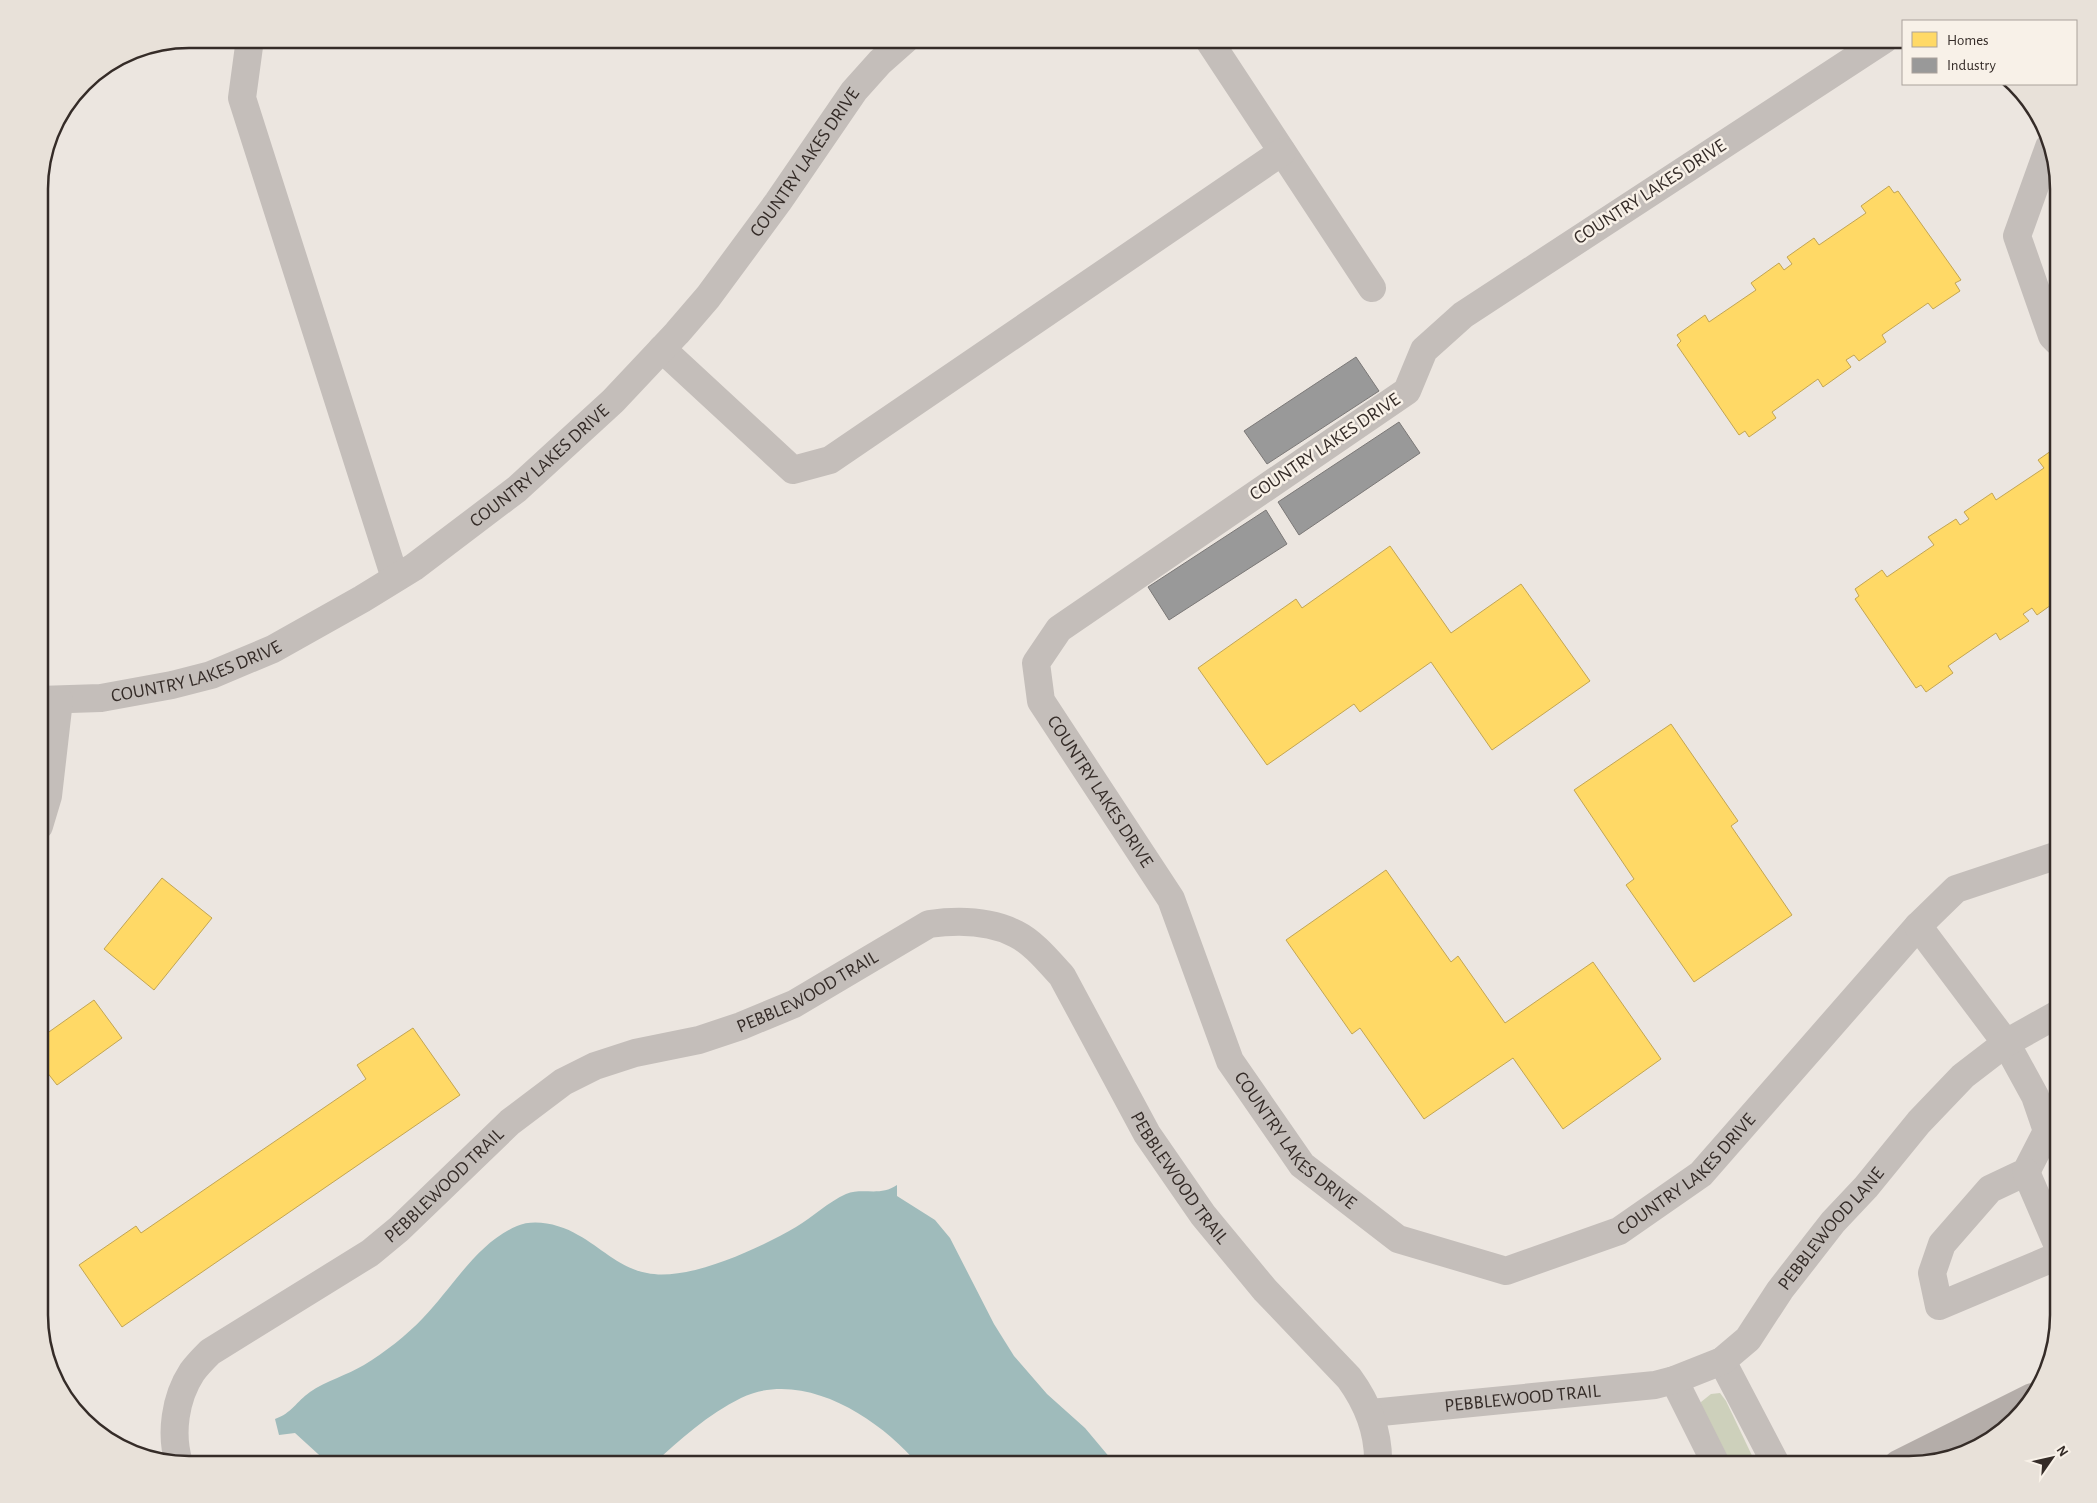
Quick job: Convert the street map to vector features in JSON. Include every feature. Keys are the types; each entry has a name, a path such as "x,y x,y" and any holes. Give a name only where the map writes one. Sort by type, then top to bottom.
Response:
{"main road":[{"path":"1915,1455 2016,1405"}],"street":[{"path":"249,48 242,98 395,578"},
{"name":"COUNTRY LAKES DRIVE","path":"49,700 101,698 172,685 211,675 273,649 362,599 414,567 517,489 613,401 708,297 778,202 854,91 880,62 896,48"},
{"path":"1214,48 1372,288"},
{"name":"COUNTRY LAKES DRIVE","path":"1871,48 1463,314 1424,350 1407,391 1059,629 1036,663 1041,701 1171,899 1230,1061 1302,1165 1398,1239 1506,1271 1619,1231 1700,1174 1918,926 1956,889 2050,858"},
{"path":"662,349 793,470 830,460 1282,152"},
{"path":"2046,156 2017,236 2050,330"},
{"path":"48,796 49,700"},
{"name":"PEBBLEWOOD TRAIL","path":"177,1455 174,1446 176,1420 182,1392 193,1371 210,1352 370,1253 399,1229 510,1122 563,1082 596,1066 635,1054 699,1040 741,1026 794,1004 928,924 952,921 985,923 1017,934 1045,957 1062,976 1147,1134 1203,1215 1265,1290 1349,1378 1371,1413 1378,1456"},
{"path":"1918,926 2006,1043 2035,1096 2047,1132 2026,1172 1990,1189 1942,1244 1932,1273 1939,1306 2050,1259"},
{"name":"PEBBLEWOOD LANE","path":"1674,1380 1722,1361 1748,1340 1780,1290 1918,1122 1963,1076 2006,1043 2050,1018"},
{"path":"2026,1172 2050,1228"},
{"path":"1722,1361 1772,1456"},
{"path":"1674,1380 1712,1456"},
{"name":"PEBBLEWOOD TRAIL","path":"1371,1413 1655,1385 1674,1380"}],"green space":[{"path":"1720,1393 1726,1401 1752,1456 1724,1456 1702,1416 1701,1402 1711,1394"}],"water":[{"path":"897,1185 897,1196 935,1220 950,1238 994,1324 1014,1356 1047,1394 1085,1428 1108,1456 910,1456 883,1430 838,1402 814,1394 789,1389 765,1390 729,1404 695,1428 662,1456 320,1456 295,1433 279,1435 275,1419 281,1417 310,1392 364,1365 395,1343 423,1318 477,1255 490,1243 517,1226 540,1223 564,1228 587,1240 628,1267 647,1273 683,1273 723,1261 763,1244 796,1227 846,1194 859,1191 891,1189"}],"building: Homes":[{"path":"1889,186 1894,193 1898,191 1961,280 1955,283 1960,291 1933,309 1928,303 1882,335 1886,342 1859,361 1854,355 1846,360 1851,367 1823,387 1818,379 1772,412 1776,418 1749,437 1745,431 1739,435 1677,345 1681,341 1677,335 1705,315 1709,322 1756,290 1751,283 1779,263 1784,270 1792,264 1787,257 1814,238 1819,245 1866,213 1861,206"},
{"path":"2050,452 2050,606 2037,615 2032,608 2023,614 2029,621 2000,640 1996,633 1948,666 1953,673 1926,692 1921,685 1916,688 1855,599 1859,596 1855,589 1882,570 1887,577 1934,545 1928,537 1956,519 1960,525 1969,519 1964,512 1992,493 1996,500 2044,468 2038,460"},
{"path":"1390,546 1451,633 1521,584 1590,681 1492,750 1431,662 1360,712 1354,704 1267,765 1198,668 1296,599 1302,608"},
{"path":"1671,724 1738,821 1731,826 1792,915 1694,982 1626,885 1634,879 1574,790"},
{"path":"1386,870 1451,962 1458,956 1505,1023 1593,962 1661,1059 1563,1129 1513,1058 1424,1119 1360,1028 1352,1034 1286,940"},
{"path":"162,878 212,918 154,990 104,949"},
{"path":"94,1000 122,1038 57,1085 48,1074 48,1033"},
{"path":"413,1028 460,1095 122,1327 79,1265 136,1226 141,1233 366,1079 357,1065"}],"building: Industry":[{"path":"1356,357 1379,391 1267,464 1244,431"},
{"path":"1399,422 1420,453 1299,535 1278,502"},
{"path":"1266,510 1287,544 1169,620 1148,587"}]}
